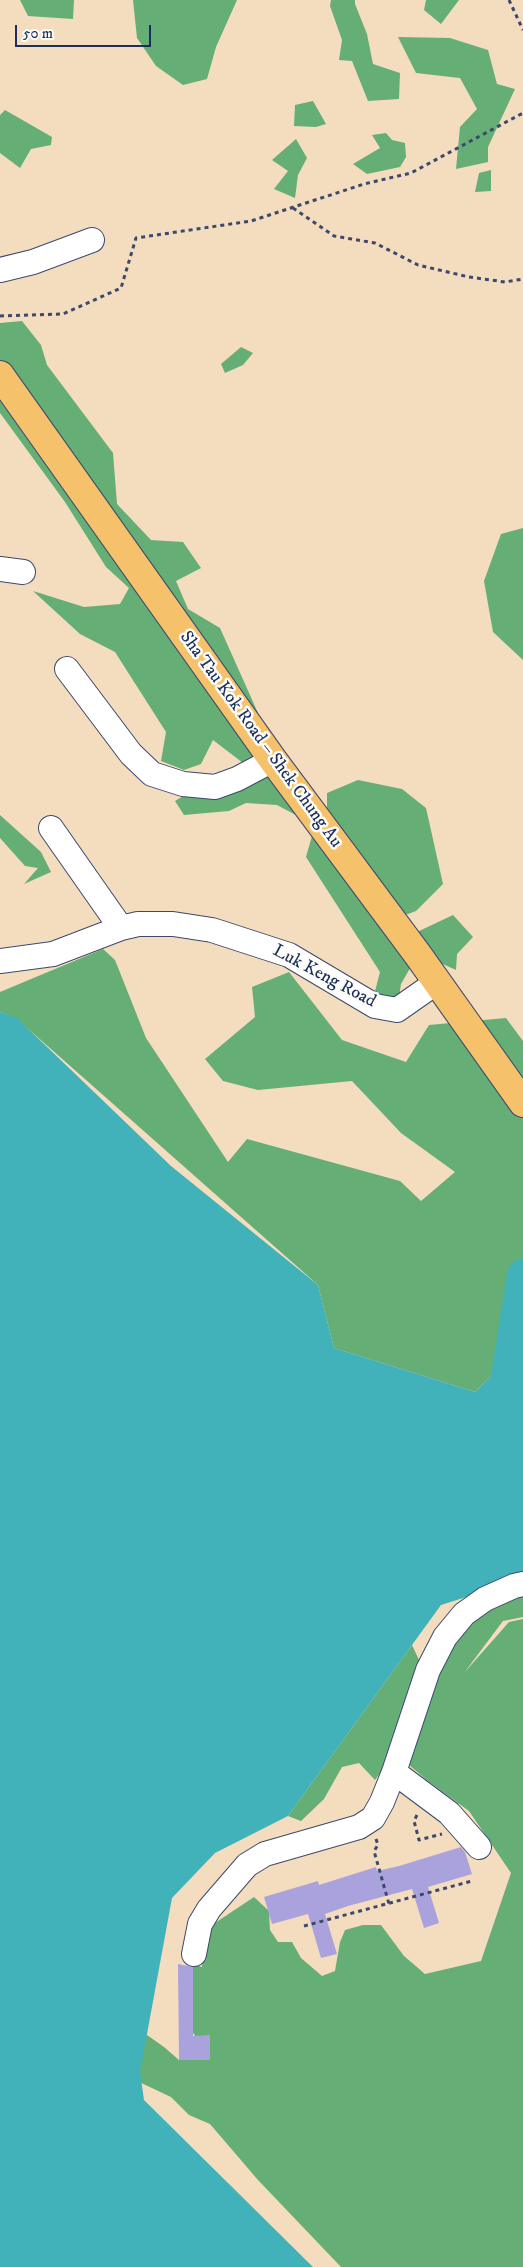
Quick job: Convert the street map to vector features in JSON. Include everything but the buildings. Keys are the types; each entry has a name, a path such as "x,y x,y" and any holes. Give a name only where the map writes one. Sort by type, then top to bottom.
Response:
{"main road":[{"name":"Sha Tau Kok Road – Shek Chung Au","path":"0,375 273,760 523,1102"}],"street":[{"path":"0,270 33,262 92,240"},
{"path":"66,669 131,754 152,774 183,784 215,787 237,779 273,760"},
{"path":"51,828 121,928"},
{"name":"Luk Keng Road","path":"0,960 53,954 121,928 138,924 174,924 221,932 288,955 375,1006 397,1010 437,982"},
{"path":"194,1954 200,1924 209,1909 248,1865 265,1854 359,1827 373,1818 382,1802 394,1772 428,1670 446,1637 464,1614 485,1599 523,1584"},
{"path":"394,1772 449,1814 479,1847"}],"path":[{"path":"508,0 523,30"},
{"path":"0,316 63,314 121,288 136,238 251,221 364,184 411,173 523,113"},
{"path":"293,208 334,236 375,243 418,265 469,277 505,282 523,279"},
{"path":"428,1797 414,1821 419,1840 451,1831"},
{"path":"378,1845 374,1851 389,1904"},
{"path":"304,1926 472,1881"}],"green space":[{"path":"20,0 74,0 73,19 28,16"},
{"path":"133,0 237,0 216,47 207,79 183,85 156,66 137,38"},
{"path":"331,0 355,0 367,34 373,64 400,73 399,99 368,101 352,61 339,60 342,40 330,6"},
{"path":"426,0 459,0 441,24 424,10"},
{"path":"398,37 450,38 488,50 497,84 515,89 488,147 488,162 456,169 460,127 477,109 460,78 416,73"},
{"path":"313,101 326,124 316,127 294,126 295,105"},
{"path":"5,110 52,137 51,145 31,149 20,168 0,153 0,115"},
{"path":"386,133 392,140 405,143 406,157 400,167 367,174 353,164 380,148 372,135"},
{"path":"296,139 307,158 298,175 295,198 274,189 288,171 272,160"},
{"path":"491,170 491,191 475,192 479,173"},
{"path":"22,321 41,345 47,365 113,453 117,504 151,540 183,542 201,568 176,581 188,609 220,628 258,713 260,741 258,756 247,766 213,740 201,764 184,770 161,761 166,732 115,652 80,634 33,591 84,607 120,604 129,588 106,567 65,502 0,413 0,323"},
{"path":"241,347 253,353 243,365 225,373 221,364"},
{"path":"523,528 523,660 493,632 484,581 501,534"},
{"path":"270,767 413,963 401,984 397,1010 373,999 380,972 306,857 312,836 305,820 277,805 246,803 229,811 184,815 175,801 206,782"},
{"path":"358,780 402,789 426,808 443,884 416,911 400,915 327,813 327,793"},
{"path":"0,815 41,852 51,872 24,884 38,868 25,866 0,838"},
{"path":"453,915 473,937 457,954 456,970 427,957 417,932"},
{"path":"103,949 115,960 146,1038 228,1162 247,1139 400,1181 421,1201 455,1172 401,1133 352,1081 258,1090 223,1081 205,1059 255,1017 252,987 289,972 342,1040 406,1062 429,1025 506,1018 523,1041 523,1345 475,1392 334,1348 318,1285 17,1019 0,1012 0,992"},
{"path":"523,1580 523,1617 503,1621 464,1673 509,1622 523,1619 523,2267 341,2267 258,2180 210,2124 189,2115 171,2097 135,2080 132,2046 147,2035 179,2060 201,2052 195,2036 185,2019 190,2001 193,1964 202,1967 203,1938 215,1923 254,1897 269,1911 270,1930 278,1942 292,1942 301,1958 322,1976 335,1971 340,1942 345,1930 363,1925 381,1925 404,1956 425,1974 481,1961 511,1873 469,1811 428,1781 395,1753 375,1780 359,1763 342,1767 324,1799 301,1821 288,1816 412,1645 426,1675 469,1611"}],"water":[{"path":"0,1012 17,1018 171,1166 318,1285 334,1348 475,1392 523,1345 523,1579 441,1605 288,1816 215,1853 172,1898 140,2072 144,2100 313,2267 0,2267"}],"waterway":[{"path":"503,1402 523,1275"}]}
